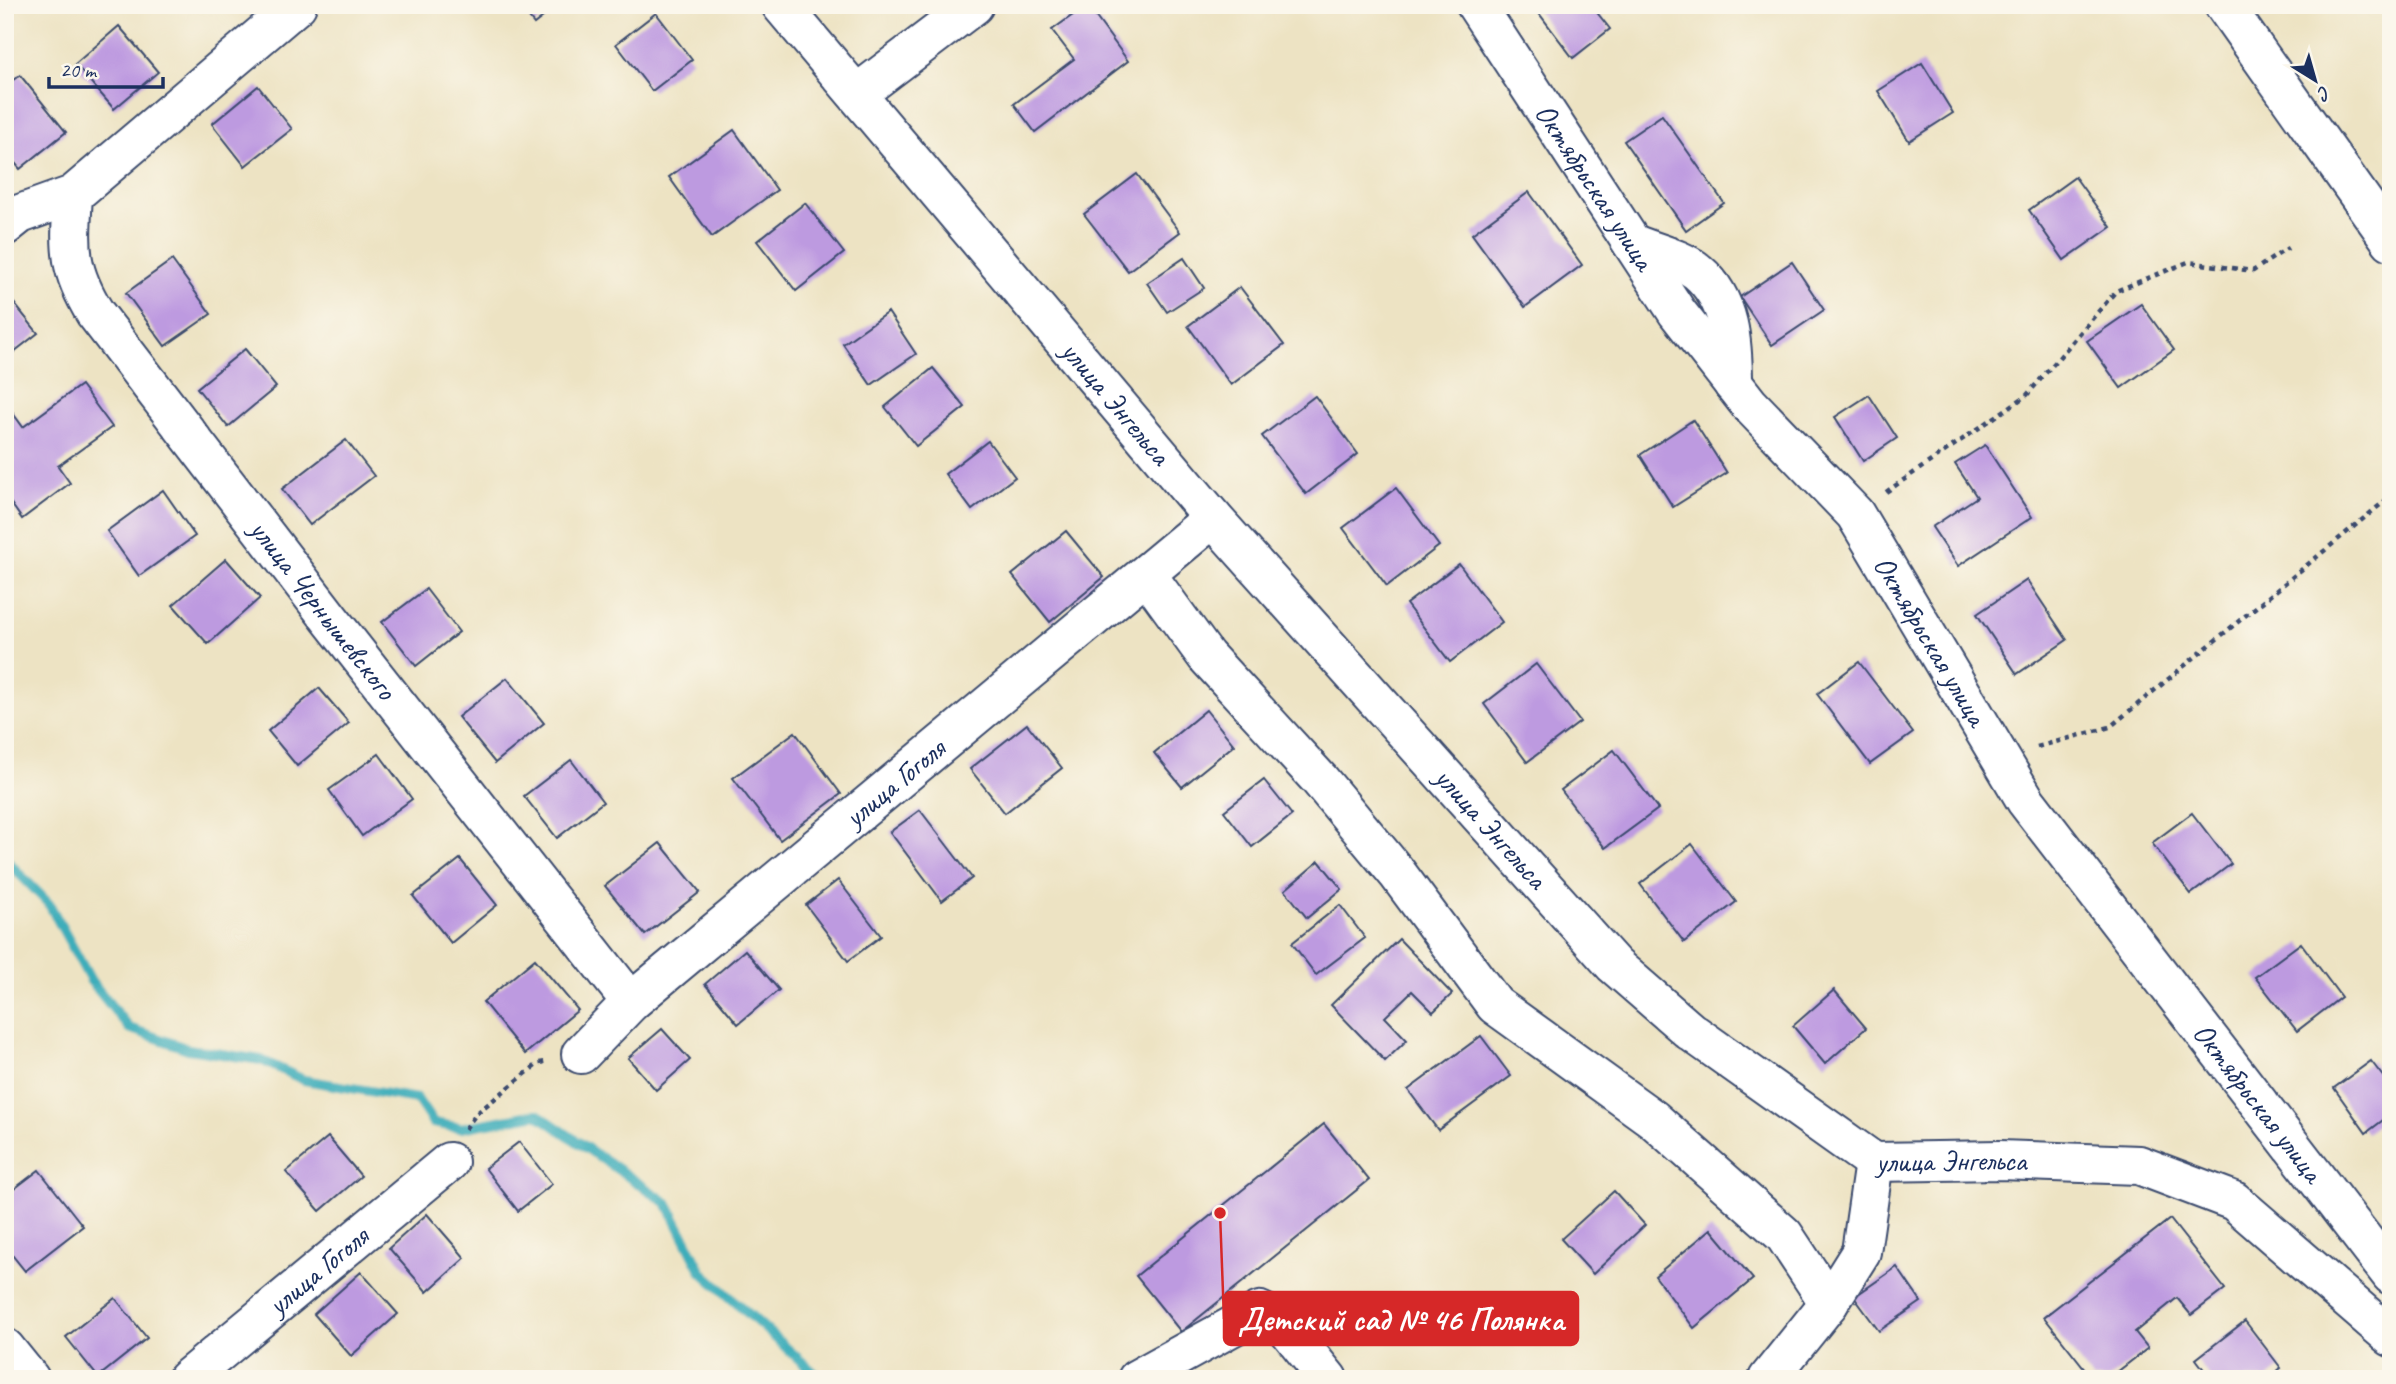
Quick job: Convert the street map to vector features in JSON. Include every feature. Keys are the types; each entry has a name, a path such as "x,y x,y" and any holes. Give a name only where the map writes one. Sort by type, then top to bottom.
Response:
{"street":[{"path":"5,226 20,214 73,195 297,5"},
{"name":"улица Энгельса","path":"782,5 1213,518 1614,965 1690,1031 1874,1162 2000,1160 2139,1165 2234,1201 2391,1337"},
{"path":"858,93 974,5"},
{"name":"Октябрьская улица","path":"1476,5 1677,312 1733,383 1855,514 2026,802 2383,1267"},
{"path":"2224,5 2391,241"},
{"name":"улица Чернышевского","path":"73,195 70,256 79,286 95,313 330,619 631,1002"},
{"name":"улица Гоголя","path":"581,1054 631,1002 1213,518"},
{"path":"1147,575 1206,656 1319,779 1397,873 1495,1005 1653,1119 1784,1235 1829,1303"},
{"name":"улица Гоголя","path":"187,1379 454,1149"},
{"path":"1768,1379 1829,1303 1861,1252 1874,1162"},
{"path":"2322,1276 2383,1267"},
{"path":"1137,1379 1260,1311 1282,1322 1328,1379"},
{"path":"5,1348 30,1379"}],"path":[{"path":"1855,514 2027,395 2116,291 2188,262 2253,271 2288,248"},
{"path":"2026,802 2037,746 2110,727 2391,496"},
{"path":"454,1149 477,1113 539,1063 581,1054"}],"building":[{"path":"519,5 558,5 534,24"},
{"path":"1087,5 1128,61 1035,132 1014,104 1074,59 1052,30"},
{"path":"1538,5 1591,5 1610,29 1573,58 1535,8"},
{"path":"656,13 692,60 652,91 616,44"},
{"path":"119,26 158,72 114,109 75,64"},
{"path":"1922,63 1953,113 1909,141 1878,91"},
{"path":"20,75 66,132 20,169 5,151 5,86"},
{"path":"258,86 292,129 245,166 212,124"},
{"path":"1662,115 1724,203 1686,230 1624,141"},
{"path":"734,130 777,190 712,237 669,177"},
{"path":"1137,174 1180,232 1128,271 1084,214"},
{"path":"2075,177 2111,227 2064,260 2029,210"},
{"path":"1529,192 1582,265 1525,307 1472,234"},
{"path":"805,203 844,253 796,291 757,241"},
{"path":"1184,258 1204,288 1167,312 1147,283"},
{"path":"172,260 211,314 165,346 126,293"},
{"path":"1792,262 1824,310 1772,345 1740,297"},
{"path":"1240,287 1284,345 1231,385 1188,326"},
{"path":"5,292 38,333 5,359"},
{"path":"2141,304 2174,350 2121,388 2087,341"},
{"path":"888,312 916,354 871,385 843,344"},
{"path":"245,349 276,387 228,427 197,388"},
{"path":"933,368 965,407 916,446 885,407"},
{"path":"81,385 112,427 58,466 70,483 22,519 5,495 5,411 9,408 23,427"},
{"path":"1869,395 1897,438 1863,461 1835,417"},
{"path":"1315,396 1358,454 1306,494 1262,436"},
{"path":"1693,420 1727,473 1673,507 1640,455"},
{"path":"346,440 374,476 310,525 282,489"},
{"path":"988,441 1015,477 972,510 945,474"},
{"path":"1985,445 2032,517 1958,566 1932,527 1977,497 1955,464"},
{"path":"1396,488 1439,546 1387,586 1343,528"},
{"path":"163,490 195,536 139,576 107,531"},
{"path":"1066,531 1104,577 1050,622 1012,575"},
{"path":"226,559 260,598 208,644 173,605"},
{"path":"1459,564 1502,622 1450,662 1406,604"},
{"path":"2027,580 2067,640 2017,674 1977,614"},
{"path":"426,589 459,632 416,666 382,622"},
{"path":"1859,662 1913,733 1870,764 1817,694"},
{"path":"1536,664 1580,722 1527,762 1484,704"},
{"path":"507,678 544,723 495,763 458,717"},
{"path":"319,688 349,723 297,766 268,731"},
{"path":"1206,710 1234,745 1182,787 1154,753"},
{"path":"1027,724 1062,768 1005,813 970,769"},
{"path":"795,732 841,794 780,840 733,778"},
{"path":"1614,750 1658,809 1605,848 1561,790"},
{"path":"379,754 412,799 362,836 329,790"},
{"path":"571,760 603,802 557,838 524,796"},
{"path":"1264,780 1292,815 1252,847 1224,811"},
{"path":"920,810 972,878 942,901 890,832"},
{"path":"2192,813 2231,864 2191,894 2152,843"},
{"path":"660,843 700,892 645,935 605,886"},
{"path":"1692,844 1736,902 1684,942 1640,884"},
{"path":"460,859 497,905 451,943 413,896"},
{"path":"1319,861 1342,889 1307,918 1285,890"},
{"path":"838,880 881,936 848,961 806,905"},
{"path":"1340,905 1365,938 1316,975 1292,943"},
{"path":"1399,939 1452,994 1433,1012 1412,991 1385,1017 1407,1040 1385,1061 1331,1005"},
{"path":"2301,943 2341,997 2297,1031 2255,977"},
{"path":"745,950 779,990 738,1024 705,984"},
{"path":"535,959 578,1010 525,1054 483,1002"},
{"path":"1834,990 1866,1028 1825,1064 1793,1026"},
{"path":"662,1029 690,1060 656,1090 628,1058"},
{"path":"1481,1036 1511,1076 1438,1130 1408,1090"},
{"path":"2371,1061 2391,1087 2391,1114 2366,1133 2334,1088"},
{"path":"1324,1124 1369,1180 1181,1332 1136,1276"},
{"path":"328,1137 361,1176 320,1211 286,1172"},
{"path":"519,1142 552,1184 518,1211 485,1168"},
{"path":"39,1170 83,1226 25,1271 5,1246 5,1196"},
{"path":"1614,1191 1645,1225 1593,1274 1561,1239"},
{"path":"427,1214 465,1258 427,1292 389,1248"},
{"path":"2170,1219 2225,1289 2191,1315 2177,1298 2135,1332 2148,1348 2108,1379 2093,1379 2044,1317"},
{"path":"1711,1229 1753,1279 1694,1328 1655,1276"},
{"path":"1897,1267 1921,1302 1879,1331 1854,1297"},
{"path":"361,1272 398,1314 351,1356 314,1314"},
{"path":"115,1298 147,1338 98,1377 66,1337"},
{"path":"2245,1321 2281,1368 2267,1379 2211,1379 2196,1359"}],"waterway":[{"path":"5,859 49,904 91,981 129,1028 188,1049 261,1060 304,1080 417,1099 433,1123 461,1128 537,1114 667,1203 702,1272 821,1379"}],"place":[{"name":"Детский сад № 46 Полянка","path":"1220,1213"}]}
